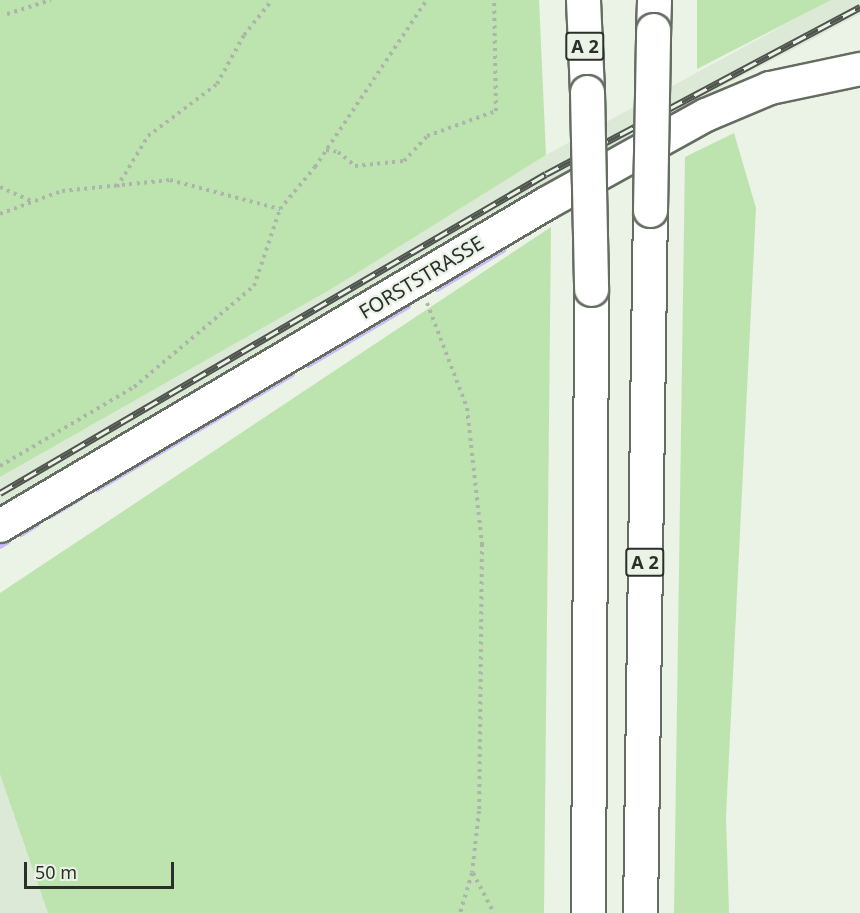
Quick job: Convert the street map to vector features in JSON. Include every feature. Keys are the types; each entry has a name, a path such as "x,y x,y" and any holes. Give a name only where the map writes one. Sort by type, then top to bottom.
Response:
{"highway":[{"name":"A 2","path":"584,0 591,289 588,913"},
{"name":"A 2","path":"640,913 653,15"}],"main road":[{"name":"FORSTSTRASSE","path":"0,526 547,203 706,115 770,88 860,69"}],"path":[{"path":"7,14 51,0"},
{"path":"117,187 148,136 217,84 244,35 272,0"},
{"path":"0,466 134,387 254,286 280,209 326,150 427,0"},
{"path":"326,150 338,152 355,166 404,161 427,136 496,111 494,0"},
{"path":"0,214 62,191 170,180 280,209"},
{"path":"0,187 34,202"},
{"path":"427,304 467,408 478,472 482,685 472,873 460,913"},
{"path":"472,873 494,913"}],"shaded area":[{"path":"830,0 860,0 860,14 695,101 0,507 0,477 333,288 546,155"},
{"path":"0,737 57,913 0,913"}],"green space":[{"path":"0,0 539,0 546,155 333,288 0,477"},
{"path":"697,0 831,0 697,69"},
{"path":"734,133 756,208 726,817 729,913 674,913 685,157"},
{"path":"551,227 544,913 48,913 0,774 0,593"}],"waterway":[{"path":"437,289 503,250"},
{"path":"308,365 408,306"},
{"path":"97,489 292,374"},
{"path":"50,516 82,497"},
{"path":"21,534 37,524"},
{"path":"0,546 7,542"}],"railway":[{"path":"0,493 546,174 860,7"}]}
